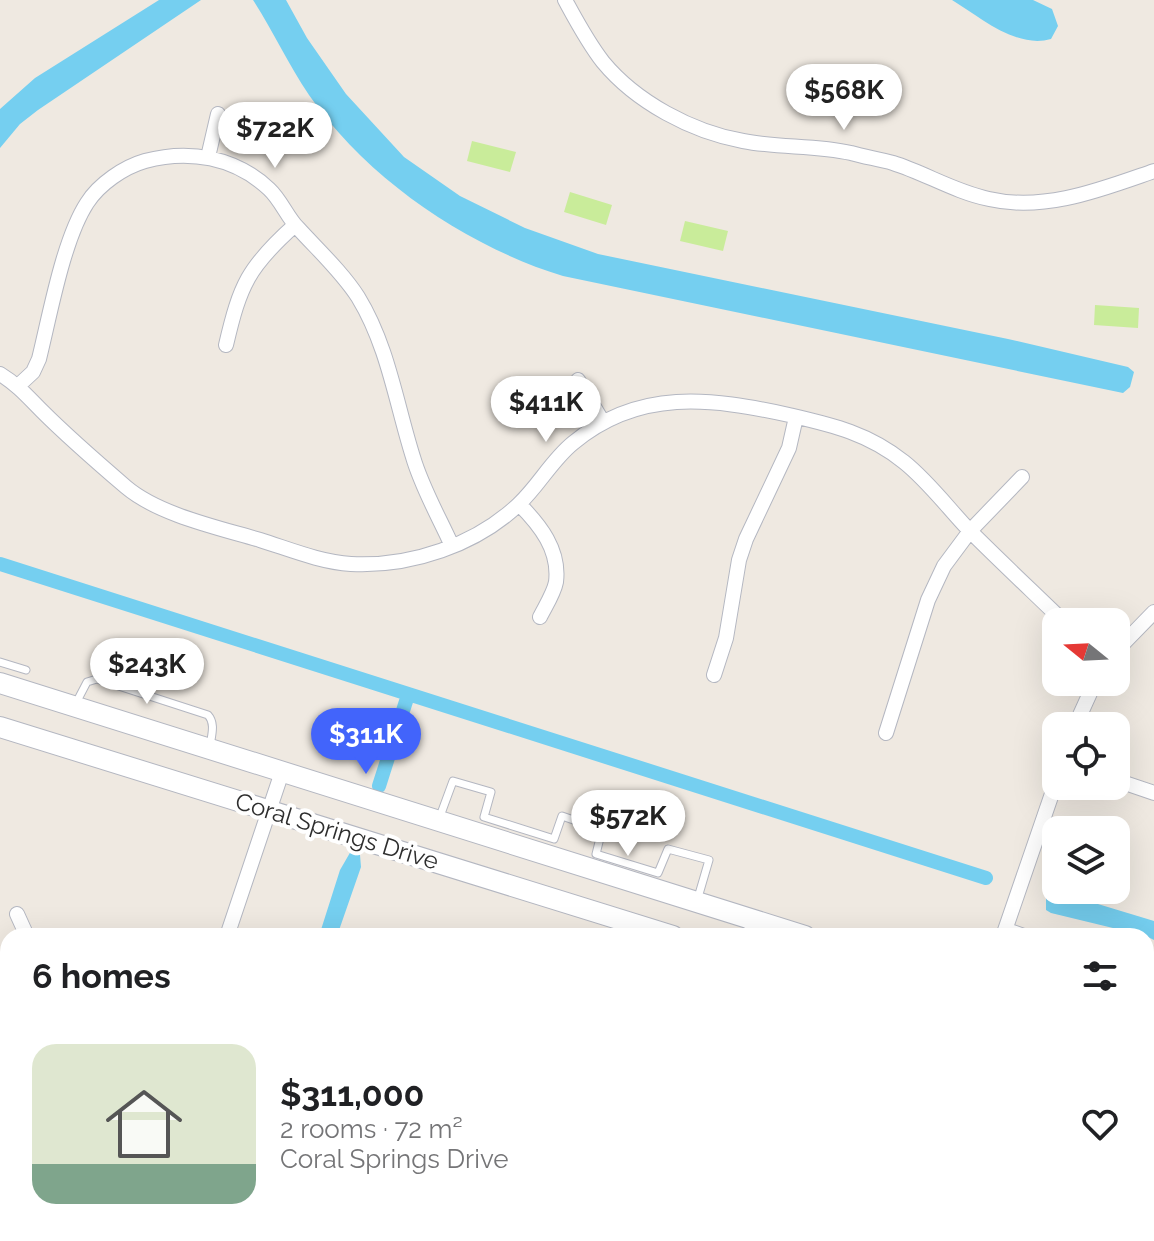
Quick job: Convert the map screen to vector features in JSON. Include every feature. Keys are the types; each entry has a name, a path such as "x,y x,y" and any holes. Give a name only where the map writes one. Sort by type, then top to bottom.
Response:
{"main road":[{"name":"Coral Springs Drive","path":"0,683 438,821 593,862 697,902 752,928"},
{"name":"Coral Springs Drive","path":"0,727 647,928"}],"street":[{"path":"565,0 585,38 605,65 635,93 669,114 706,131 743,141 837,150 881,160 991,200 1037,202 1077,198 1154,171"},
{"path":"208,157 218,114"},
{"path":"19,385 33,372 39,359 71,237 87,202 107,181 137,164 170,154 208,157 244,170 271,190 295,225 357,296 379,338 414,461 452,546"},
{"path":"226,345 234,311 252,267 268,248 295,225"},
{"path":"0,374 19,385 129,490 186,517 314,557 351,564 420,558 482,532 519,504 572,444 603,422 647,405 689,401 730,402 834,424 871,439 905,462 1050,608"},
{"path":"578,380 603,422"},
{"path":"714,675 726,638 743,550 789,448 796,417"},
{"path":"886,733 928,600 944,566 970,531 1022,477"},
{"path":"519,504 537,522 550,543 554,562 556,583 540,617"},
{"path":"1130,637 1154,612"},
{"path":"230,928 282,772"},
{"path":"1130,785 1154,793"},
{"path":"1005,928 1050,800"},
{"path":"17,914 23,928"}],"lane":[{"path":"0,662 26,670"},
{"path":"75,707 87,682 97,679 208,715 212,719 213,729 209,749"},
{"path":"438,821 453,781 491,792 484,817 554,839 562,816 602,830 593,862 658,873 668,849 709,860 697,902"}],"green space":[{"path":"472,141 516,152 510,172 467,161"},
{"path":"570,192 612,205 606,225 564,212"},
{"path":"685,221 728,231 723,251 680,241"},
{"path":"1095,305 1139,308 1138,328 1094,325"}],"water":[{"path":"159,0 201,0 38,110 20,124 0,148 0,109 35,78"},
{"path":"253,0 286,0 307,38 346,94 404,157 460,196 525,228 598,254 1128,367 1134,372 1130,387 1123,393 563,276 527,263 455,228 421,206 360,154 309,95"},
{"path":"952,0 1033,0 1052,9 1058,26 1051,39 1025,40 999,30"},
{"path":"351,851 360,855 361,867 340,928 322,928 340,870"},
{"path":"1046,904 1098,904 1154,921 1154,928 1113,928 1046,910"}],"waterway":[{"path":"0,564 986,878"},
{"path":"379,786 408,695"}]}
